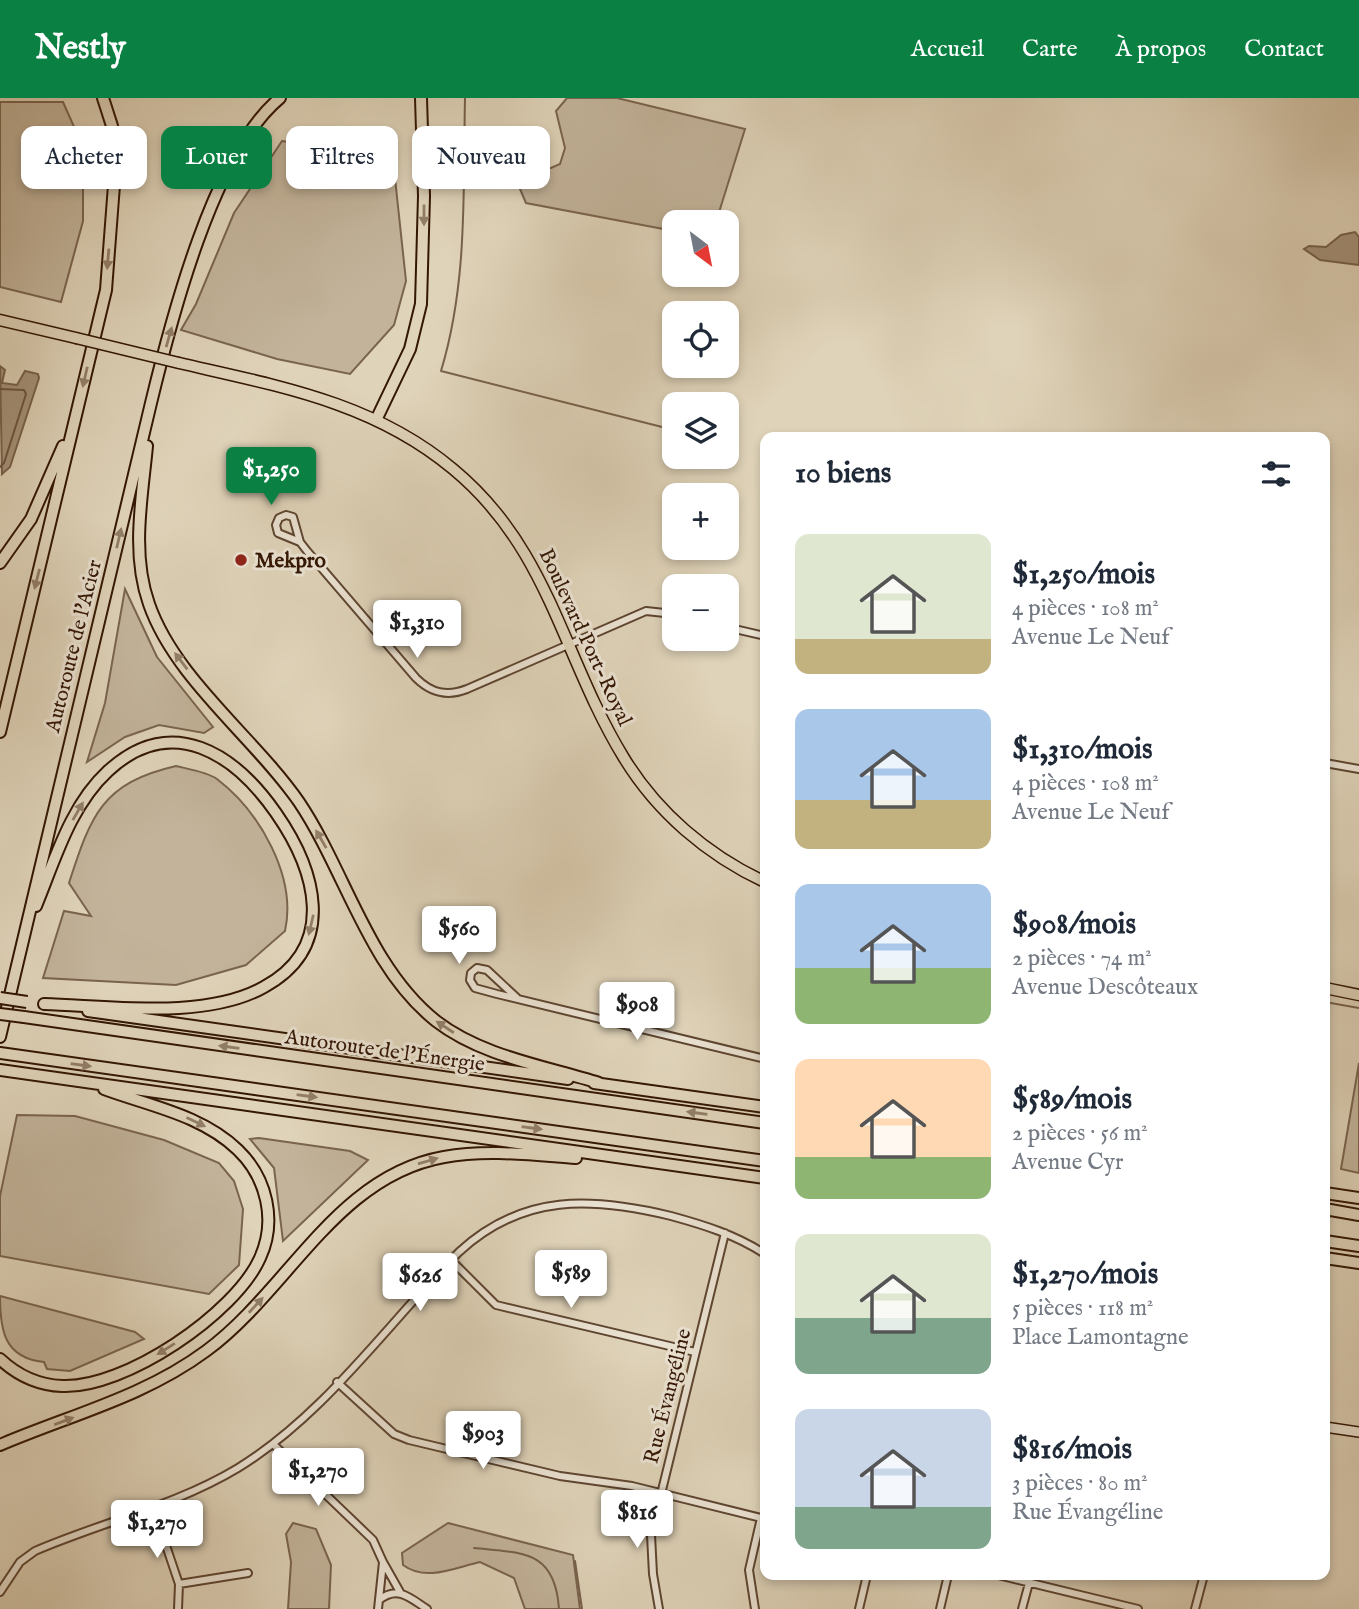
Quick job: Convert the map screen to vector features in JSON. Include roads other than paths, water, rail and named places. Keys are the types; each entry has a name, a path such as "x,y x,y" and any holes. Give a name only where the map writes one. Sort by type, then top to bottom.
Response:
{"highway":[{"path":"0,732 106,289 116,165 114,132 103,98"},
{"name":"Autoroute de l'Acier","path":"0,1037 151,402 191,265 236,154 262,116 280,98"},
{"path":"377,418 410,349 421,304 424,196 421,98"},
{"path":"151,402 140,515 139,556 147,601 167,642 299,803 388,966 409,995 441,1024 478,1044 599,1083"},
{"path":"0,562 31,519 76,417"},
{"path":"23,938 64,837 83,802 118,763 151,747 176,744 198,747 235,765 274,810 310,875 314,905 308,937 289,968 264,988 236,999 195,1005 44,1004"},
{"path":"0,998 760,1106"},
{"name":"Autoroute de l'Énergie","path":"0,1014 760,1122"},
{"path":"0,1054 760,1160"},
{"path":"5,1070 760,1177"},
{"path":"0,1359 22,1375 56,1386 85,1384 118,1374 169,1347 222,1306 252,1273 266,1241 269,1217 265,1194 252,1166 237,1149 187,1118 81,1081"},
{"path":"0,1446 139,1391 197,1358 243,1320 352,1203 402,1170 439,1158 478,1153 648,1162"},
{"path":"1330,1194 1359,1198"},
{"path":"1330,1210 1359,1215"},
{"path":"1330,1242 1359,1246"},
{"path":"1330,1259 1359,1263"}],"main road":[{"name":"Boulevard Port-Royal","path":"0,320 312,396 377,418 447,464 496,513 531,563 615,742 652,797 695,839 760,879"},
{"path":"1330,990 1359,995"}],"street":[{"path":"300,542 278,533 276,525 279,518 288,515 294,519 300,542 412,674 433,691 446,694 462,691 646,611 662,613"},
{"path":"739,630 760,635"},
{"path":"1330,764 1359,769"},
{"path":"517,998 485,969 479,967 471,973 469,979 473,986 517,998 760,1058"},
{"path":"0,1592 14,1569 35,1551 153,1507 221,1477 273,1444 337,1382 451,1260 473,1240 506,1220 565,1203 600,1202 627,1206 725,1234 760,1252"},
{"name":"Rue Évangéline","path":"659,1609 651,1546 661,1493 725,1234"},
{"path":"451,1260 496,1305 695,1352"},
{"path":"337,1382 386,1428 401,1437 560,1476 661,1493 760,1517"},
{"path":"1330,1428 1359,1432"},
{"path":"273,1444 373,1540 400,1592 427,1609"},
{"path":"153,1507 179,1584 178,1609"},
{"path":"755,1609 749,1570 760,1529"},
{"path":"378,1609 383,1562"},
{"path":"179,1584 248,1573"},
{"path":"859,1609 866,1580"},
{"path":"940,1609 947,1580"},
{"path":"1017,1580 1106,1605 1138,1609"},
{"path":"1195,1609 1203,1580"},
{"path":"1022,1609 1029,1583"},
{"path":"379,1600 393,1592 400,1592"}],"water":[{"path":"1355,232 1359,237 1359,265 1320,260 1304,249 1309,246 1326,247 1341,235"},
{"path":"0,366 5,370 2,383 17,385 25,371 38,374 39,378 10,467 2,474"}],"waterway":[{"path":"465,98 460,270 450,337 441,371 662,427"},
{"path":"1330,1003 1359,1008"},
{"path":"474,1548 521,1554 543,1565 551,1575 559,1609"},
{"path":"575,1561 582,1609"}],"place":[{"name":"Mekpro","path":"241,560"}]}
